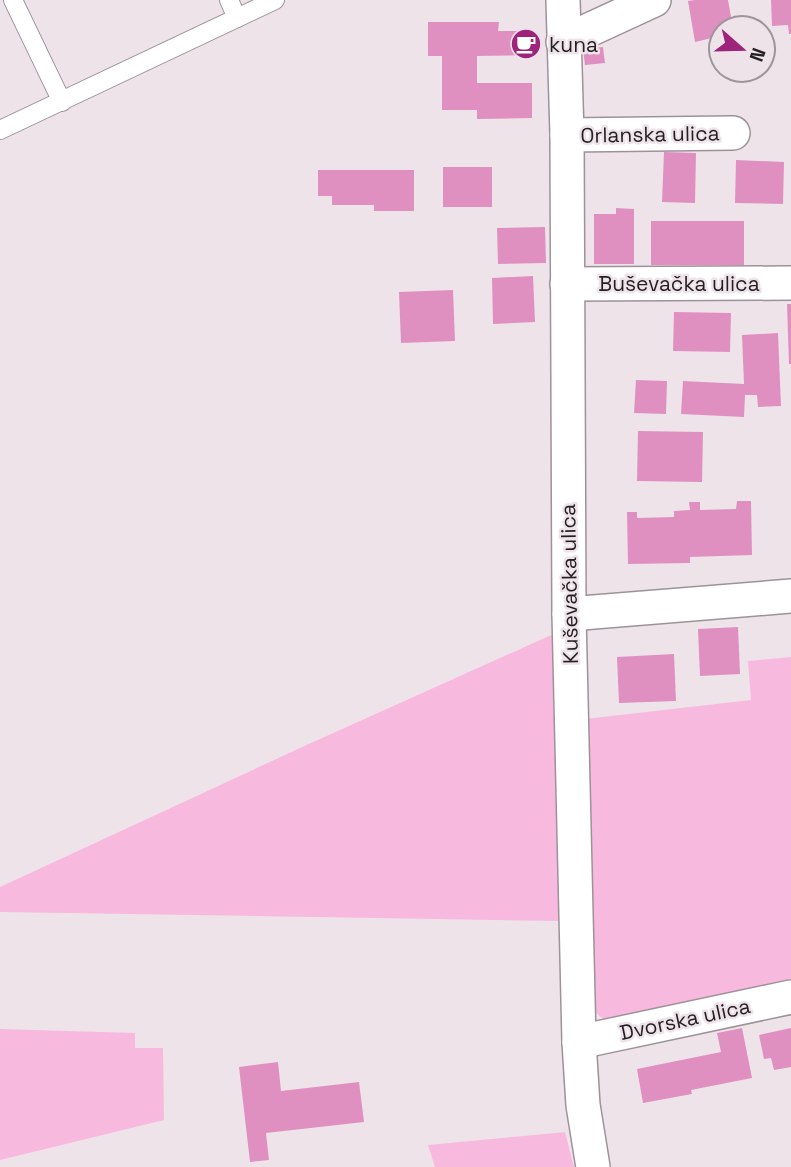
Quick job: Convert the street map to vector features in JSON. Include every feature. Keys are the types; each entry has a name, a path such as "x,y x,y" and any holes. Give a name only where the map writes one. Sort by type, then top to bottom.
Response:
{"street":[{"name":"Kuševačka ulica","path":"563,0 569,614 579,1042 583,1105 593,1167"},
{"path":"563,42 654,0"},
{"name":"Orlanska ulica","path":"566,135 733,133"},
{"name":"Buševačka ulica","path":"567,284 791,283"},
{"path":"569,614 791,596"},
{"name":"Dvorska ulica","path":"579,1042 791,997"}],"lane":[{"path":"13,0 62,102"},
{"path":"229,0 237,18"},
{"path":"0,130 275,0"}],"shaded area":[{"path":"558,632 559,921 0,912 0,887"},
{"path":"791,657 791,987 607,1022 595,1012 589,999 585,719 751,700 748,661"},
{"path":"0,1029 135,1033 135,1048 163,1048 164,1120 0,1160"},
{"path":"565,1132 574,1167 435,1167 428,1145"}],"building":[{"path":"728,0 730,14 707,14 707,39 695,42 688,1"},
{"path":"771,0 791,0 791,34 788,25 777,26 777,14 772,14"},
{"path":"428,22 499,22 498,31 530,31 531,55 477,56 477,83 532,83 532,118 477,119 477,110 442,110 442,56 428,56"},
{"path":"603,47 605,63 585,65 583,49"},
{"path":"664,152 696,153 695,203 662,202"},
{"path":"736,160 784,162 783,204 735,203"},
{"path":"443,167 492,167 492,207 443,207"},
{"path":"318,170 414,170 414,211 374,211 374,205 332,205 332,196 318,196"},
{"path":"616,208 634,209 634,264 594,264 594,214 616,214"},
{"path":"651,221 744,221 744,265 651,265"},
{"path":"545,227 546,263 498,264 497,228"},
{"path":"533,276 535,322 493,324 492,278"},
{"path":"453,290 455,341 401,343 399,292"},
{"path":"787,304 791,304 791,364 789,364"},
{"path":"674,312 731,313 730,352 673,351"},
{"path":"778,333 781,406 758,407 757,395 745,395 744,417 681,414 683,381 744,384 742,335"},
{"path":"636,380 667,381 666,414 634,413"},
{"path":"638,431 703,432 702,482 637,481"},
{"path":"737,501 751,501 752,555 690,557 690,563 628,564 627,512 637,512 637,518 674,517 674,511 690,510 689,502 700,502 700,510 736,509"},
{"path":"738,627 740,674 700,676 698,629"},
{"path":"674,654 676,701 619,703 617,657"},
{"path":"742,1028 752,1078 691,1090 692,1094 643,1103 637,1069 721,1052 717,1033"},
{"path":"791,1028 791,1067 774,1070 771,1058 764,1059 759,1035"},
{"path":"278,1062 281,1091 359,1082 364,1122 266,1133 269,1160 250,1162 239,1067"}],"place":[{"name":"kuna","path":"526,44"}]}
